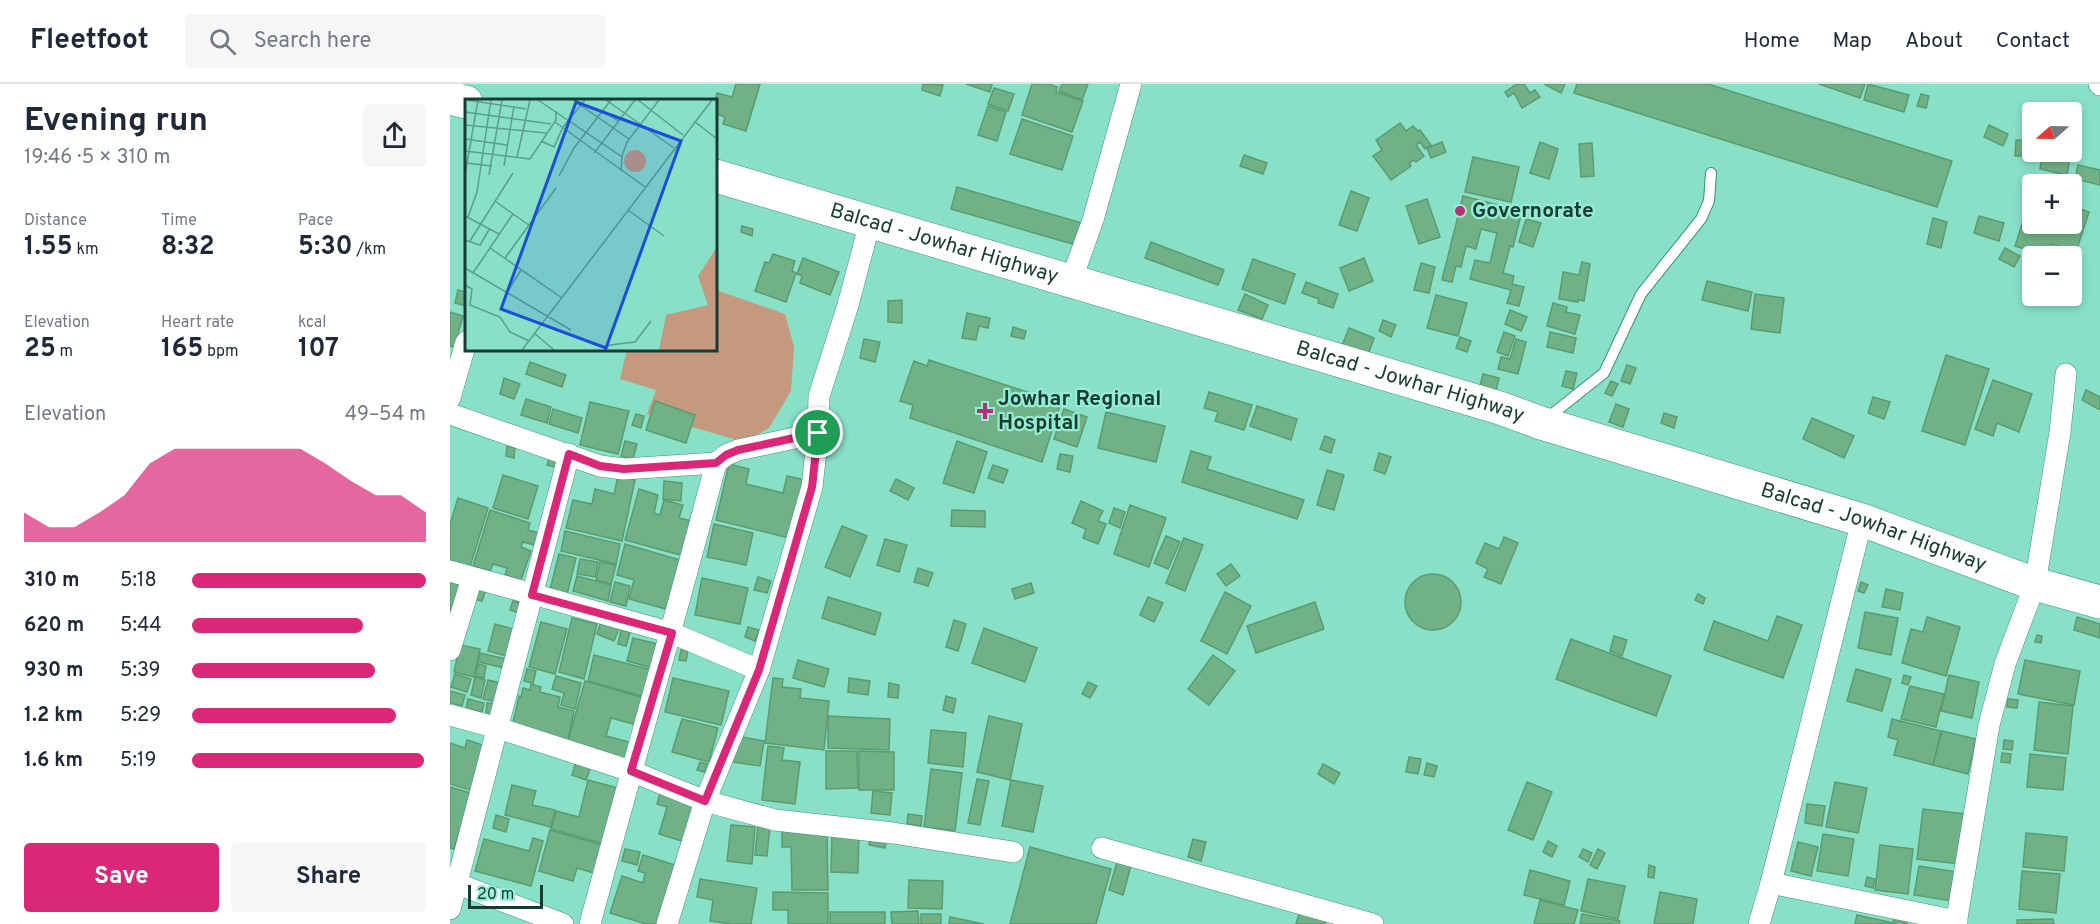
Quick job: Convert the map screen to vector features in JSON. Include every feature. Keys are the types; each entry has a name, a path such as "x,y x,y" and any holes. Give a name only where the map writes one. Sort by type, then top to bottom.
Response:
{"main road":[{"path":"450,98 465,102"},
{"name":"Balcad - Jowhar Highway","path":"717,176 1500,408 1541,423 1862,520 2035,584 2100,602"}],"street":[{"path":"1071,281 1093,220 1131,84"},
{"path":"667,924 705,801 759,670 812,487 818,433 819,396 848,305 870,222"},
{"path":"450,398 465,346"},
{"path":"1771,883 1957,922 1989,726 2005,664 2035,584 2059,442 2066,374"},
{"path":"450,414 600,466 624,469 716,463 726,455 738,450 818,433"},
{"path":"450,909 453,882 498,728 569,454"},
{"path":"590,924 631,771 672,633 716,463"},
{"path":"1758,924 1771,883 1862,520"},
{"path":"450,570 672,633 759,670"},
{"path":"450,650 472,578"},
{"path":"450,715 631,771 705,801 775,820 893,833 1012,852"},
{"path":"1102,848 1373,924"},
{"path":"453,882 563,924"}],"lane":[{"path":"1541,423 1604,373 1641,294 1701,219 1709,201 1711,173"}],"shaded area":[{"path":"717,290 785,314 794,347 791,391 769,428 744,442 647,414 656,390 620,379 627,351 717,351"}],"building":[{"path":"736,84 760,84 746,131 723,124 725,117 717,114 717,93 732,97"},
{"path":"923,84 943,85 940,96 922,90"},
{"path":"966,84 992,84 990,92"},
{"path":"1032,84 1048,84 1057,87 1056,92 1083,101 1072,132 1022,115"},
{"path":"1062,84 1088,84 1082,100 1059,91"},
{"path":"1517,84 1524,84 1530,93 1535,90 1540,97 1522,108 1514,93 1508,97 1505,92"},
{"path":"1544,84 1565,84 1561,93"},
{"path":"1577,84 1708,84 1952,161 1937,207 1574,93"},
{"path":"1819,84 1865,84 1860,98"},
{"path":"1868,84 1909,95 1904,112 1864,100"},
{"path":"994,88 1014,94 1008,111 988,104"},
{"path":"1921,94 1929,96 1926,108 1917,106"},
{"path":"988,106 1006,112 997,141 978,135"},
{"path":"1022,119 1073,136 1062,170 1010,154"},
{"path":"1400,123 1406,131 1413,126 1418,131 1420,130 1431,145 1425,149 1420,142 1416,145 1424,156 1416,162 1414,160 1409,163 1411,166 1391,180 1373,156 1382,150 1376,140"},
{"path":"1989,125 2008,134 2003,146 1984,137"},
{"path":"2016,140 2022,140 2022,156 2015,156"},
{"path":"1442,142 1446,152 1431,158 1427,148"},
{"path":"1540,142 1558,149 1549,179 1530,173"},
{"path":"1592,143 1594,176 1581,177 1579,144"},
{"path":"1244,155 1267,163 1263,174 1240,166"},
{"path":"1473,157 1519,167 1511,202 1465,192"},
{"path":"2041,162 2069,162 2067,174 2040,169"},
{"path":"2078,165 2100,170 2100,185 2082,181 2082,174 2076,174"},
{"path":"957,187 1082,223 1076,245 951,209"},
{"path":"1351,191 1369,198 1357,231 1339,225"},
{"path":"1463,196 1522,211 1513,247 1510,246 1503,273 1514,276 1512,284 1524,287 1519,306 1507,303 1511,290 1470,279 1475,260 1490,263 1497,233 1481,229 1476,249 1466,246 1461,267 1456,266 1452,282 1442,280"},
{"path":"1427,199 1440,237 1419,244 1406,206"},
{"path":"2082,210 2089,212 2082,234"},
{"path":"1979,216 2004,223 1999,241 1974,233"},
{"path":"1933,218 1947,222 1941,248 1927,244"},
{"path":"1526,219 1541,223 1533,247 1519,242"},
{"path":"2022,224 2022,234 2082,234 2078,246 2051,244 2050,246 2022,246 2022,248 2015,246"},
{"path":"742,226 753,229 752,236 741,232"},
{"path":"1151,242 1224,270 1218,285 1145,258"},
{"path":"2005,248 2020,256 2014,267 1999,259"},
{"path":"773,254 795,261 792,271 796,273 786,302 755,291 765,262 769,263"},
{"path":"803,258 839,272 830,295 800,283 802,276 797,274"},
{"path":"1364,258 1373,281 1349,291 1340,268"},
{"path":"1253,259 1295,274 1285,304 1242,289"},
{"path":"1582,262 1590,264 1584,301 1559,299 1563,272 1579,275"},
{"path":"1421,263 1435,267 1429,293 1414,290"},
{"path":"1707,281 1752,292 1748,311 1702,300"},
{"path":"1306,282 1338,294 1333,308 1318,303 1319,299 1302,293"},
{"path":"458,290 465,292 465,306 455,303"},
{"path":"1245,294 1268,305 1262,319 1238,310"},
{"path":"1755,294 1784,298 1780,333 1751,329"},
{"path":"1436,295 1467,303 1458,336 1427,328"},
{"path":"902,300 902,323 888,322 888,301"},
{"path":"1553,303 1567,307 1566,312 1580,315 1575,334 1547,326"},
{"path":"1510,310 1527,317 1521,331 1505,324"},
{"path":"450,312 463,316 454,347 450,346"},
{"path":"967,313 990,318 988,328 979,326 976,340 962,338"},
{"path":"1383,320 1396,325 1391,337 1379,331"},
{"path":"1013,327 1026,331 1024,339 1011,336"},
{"path":"1349,328 1374,338 1367,358 1341,348"},
{"path":"1504,332 1515,336 1508,356 1497,352"},
{"path":"1550,332 1576,338 1573,353 1547,347"},
{"path":"1460,337 1471,341 1467,352 1456,348"},
{"path":"864,339 880,342 875,362 860,358"},
{"path":"1516,339 1526,342 1518,374 1498,369 1501,357 1510,359"},
{"path":"1946,355 1989,369 1965,445 1922,431"},
{"name":"Jowhar Regional Hospital","path":"929,360 1061,403 1042,462 910,418 913,405 900,401 914,361 927,366"},
{"path":"530,362 566,375 562,387 526,374"},
{"path":"1627,365 1636,368 1630,384 1621,381"},
{"path":"1566,371 1577,373 1573,389 1562,386"},
{"path":"1483,374 1499,378 1494,399 1478,395"},
{"path":"504,378 520,384 514,399 500,394"},
{"path":"1993,380 2032,394 2019,432 1997,423 1993,436 1975,429"},
{"path":"1611,381 1618,384 1612,396 1605,393"},
{"path":"2086,390 2100,397 2100,410 2082,400"},
{"path":"1209,392 1252,405 1244,430 1215,421 1218,412 1204,408"},
{"path":"1873,397 1890,402 1884,419 1868,413"},
{"path":"526,399 551,407 547,423 521,415"},
{"path":"655,401 695,415 686,443 646,430"},
{"path":"590,402 629,411 618,454 580,445"},
{"path":"1616,404 1629,409 1623,427 1609,422"},
{"path":"1257,406 1297,419 1291,440 1250,426"},
{"path":"553,409 582,418 578,433 549,424"},
{"path":"1064,409 1087,417 1077,447 1054,439"},
{"path":"1106,412 1165,426 1156,462 1098,448"},
{"path":"1664,413 1677,417 1674,428 1661,423"},
{"path":"636,414 644,416 641,428 632,425"},
{"path":"1812,418 1854,436 1844,458 1803,439"},
{"path":"1325,436 1335,440 1331,453 1320,449"},
{"path":"625,441 637,444 633,459 621,456"},
{"path":"957,441 987,452 974,493 943,483"},
{"path":"507,446 515,447 514,458 506,456"},
{"path":"551,451 559,454 555,467 547,465"},
{"path":"1191,451 1211,457 1207,469 1304,500 1297,519 1182,482"},
{"path":"1379,453 1391,457 1385,474 1374,470"},
{"path":"1060,454 1073,456 1070,472 1057,469"},
{"path":"729,464 749,469 746,484 783,493 787,476 806,480 793,539 716,520"},
{"path":"993,465 1008,470 1003,483 988,478"},
{"path":"1327,470 1344,475 1334,510 1317,505"},
{"path":"503,475 538,486 528,519 493,508"},
{"path":"618,476 635,480 622,541 566,528 573,500 592,504 595,489 614,494"},
{"path":"896,479 914,488 908,500 890,491"},
{"path":"664,481 682,483 681,501 663,499"},
{"path":"639,489 658,495 654,513 660,515 664,500 683,505 679,518 693,521 684,556 625,540"},
{"path":"458,498 488,508 470,567 450,561 450,524"},
{"path":"1081,501 1103,511 1098,521 1106,524 1098,544 1083,538 1086,529 1072,523"},
{"path":"1130,505 1166,518 1149,567 1114,554"},
{"path":"1114,508 1125,512 1120,528 1109,523"},
{"path":"490,510 530,523 528,530 542,534 538,546 523,542 521,547 531,551 521,580 505,575 507,568 493,564 490,571 473,566"},
{"path":"952,510 985,511 985,527 951,526"},
{"path":"714,524 753,533 746,565 707,557"},
{"path":"842,526 867,536 850,577 825,567"},
{"path":"565,531 620,544 616,564 561,551"},
{"path":"1166,536 1180,542 1168,569 1154,563"},
{"path":"1504,537 1518,543 1501,584 1484,577 1488,569 1476,563 1485,543 1499,549"},
{"path":"1184,538 1203,545 1185,591 1166,583"},
{"path":"885,539 907,545 899,572 877,565"},
{"path":"625,544 680,560 666,609 629,599 634,580 617,575"},
{"path":"559,554 576,558 567,594 550,590"},
{"path":"580,559 598,562 595,577 577,574"},
{"path":"600,562 616,565 611,584 596,580"},
{"path":"1231,564 1240,576 1226,586 1217,574"},
{"path":"918,568 933,573 928,586 914,582"},
{"path":"1427,574 1439,574 1449,578 1457,586 1461,602 1457,618 1449,626 1439,630 1427,630 1417,626 1409,618 1405,608 1405,596 1409,586 1417,578"},
{"path":"577,576 611,585 608,601 573,591"},
{"path":"758,577 771,581 767,593 754,590"},
{"path":"702,578 748,588 740,624 695,615"},
{"path":"450,582 464,586 457,612 450,610"},
{"path":"615,582 630,586 626,606 610,602"},
{"path":"1861,582 1868,585 1864,593 1858,591"},
{"path":"1031,583 1034,593 1015,599 1012,589"},
{"path":"474,586 486,589 482,601 470,598"},
{"path":"1886,589 1903,593 1900,610 1882,607"},
{"path":"1225,592 1251,606 1227,654 1201,641"},
{"path":"1698,594 1705,598 1703,604 1695,600"},
{"path":"828,597 881,613 875,635 822,618"},
{"path":"1148,597 1163,603 1154,622 1140,615"},
{"path":"513,601 522,603 519,613 510,610"},
{"path":"1315,602 1324,629 1256,653 1247,626"},
{"path":"1865,612 1898,618 1891,655 1858,648"},
{"path":"1777,616 1802,625 1783,678 1704,650 1714,621 1768,641"},
{"path":"1927,617 1960,627 1946,676 1902,663 1911,629 1923,632"},
{"path":"2077,617 2100,624 2100,638 2074,630"},
{"path":"572,618 597,624 584,679 559,672"},
{"path":"954,620 966,624 958,651 946,647"},
{"path":"541,622 567,629 555,674 529,667"},
{"path":"601,622 619,628 614,641 597,634"},
{"path":"495,624 517,630 510,657 488,651"},
{"path":"748,627 759,630 755,641 745,637"},
{"path":"984,628 1037,648 1025,682 972,663"},
{"path":"621,630 630,632 626,646 618,644"},
{"path":"2037,635 2042,636 2041,643 2035,642"},
{"path":"1614,636 1627,640 1622,656 1610,651"},
{"path":"633,638 658,644 652,668 627,661"},
{"path":"1571,639 1671,676 1656,716 1556,679"},
{"path":"460,645 480,649 474,677 454,672"},
{"path":"681,650 688,651 686,661 679,660"},
{"path":"480,653 507,659 505,668 478,662"},
{"path":"594,655 652,670 645,697 588,681"},
{"path":"1213,655 1235,671 1209,705 1188,689"},
{"path":"798,660 829,669 824,687 793,678"},
{"path":"2025,660 2080,671 2074,705 2018,694"},
{"path":"478,664 486,666 484,678 475,676"},
{"path":"527,669 536,671 533,683 524,681"},
{"path":"1856,669 1891,679 1882,711 1847,701"},
{"path":"455,674 471,679 467,692 451,687"},
{"path":"1904,675 1911,677 1908,685 1902,683"},
{"path":"1949,675 1979,682 1972,718 1941,711"},
{"path":"556,676 581,683 575,709 561,705 564,693 552,689"},
{"path":"475,677 485,680 481,698 471,695"},
{"path":"673,678 729,691 721,725 665,712"},
{"path":"773,678 783,679 782,687 801,689 800,698 829,701 824,750 765,743"},
{"path":"849,678 870,681 868,695 848,692"},
{"path":"488,680 501,683 497,702 483,699"},
{"path":"585,681 644,698 637,725 611,718 606,736 633,743 627,761 567,744"},
{"path":"1088,682 1097,686 1090,698 1082,694"},
{"path":"889,683 899,685 898,698 888,697"},
{"path":"531,684 541,687 540,692 560,697 558,707 574,711 568,740 512,727 519,696 521,697 523,688 530,690"},
{"path":"1910,686 1944,694 1936,727 1901,719"},
{"path":"450,691 465,695 462,706 450,703"},
{"path":"946,696 956,699 953,713 943,710"},
{"path":"468,699 484,703 482,712 466,708"},
{"path":"2008,699 2018,700 2017,708 2007,707"},
{"path":"2039,702 2073,706 2068,754 2034,750"},
{"path":"487,703 495,704 495,714 486,714"},
{"path":"828,716 890,719 889,750 828,748"},
{"path":"989,716 1022,724 1010,780 977,772"},
{"path":"682,719 718,728 709,762 672,752"},
{"path":"1892,719 1941,731 1933,765 1894,755 1898,740 1888,737"},
{"path":"931,730 966,733 963,767 928,763"},
{"path":"1942,731 1976,739 1968,774 1933,765"},
{"path":"737,736 764,741 760,766 733,762"},
{"path":"467,740 486,746 474,791 450,784 450,743 465,748"},
{"path":"2004,740 2013,741 2012,750 2003,749"},
{"path":"768,746 784,748 782,760 800,762 795,804 762,800"},
{"path":"826,751 857,751 858,788 826,789"},
{"path":"859,751 894,752 894,790 859,790"},
{"path":"2002,753 2011,754 2010,763 2001,762"},
{"path":"2030,754 2066,758 2063,790 2027,787"},
{"path":"1409,757 1421,759 1418,774 1406,772"},
{"path":"576,762 591,767 586,780 572,775"},
{"path":"700,762 707,764 705,772 697,770"},
{"path":"1427,763 1437,766 1434,777 1424,775"},
{"path":"1323,764 1340,773 1334,784 1318,774"},
{"path":"931,769 962,773 955,831 924,827"},
{"path":"977,779 989,781 980,825 968,823"},
{"path":"588,780 618,788 604,844 551,829 556,811 579,817"},
{"path":"1011,780 1043,786 1033,832 1002,826"},
{"path":"1527,782 1552,792 1533,840 1508,830"},
{"path":"1835,782 1867,788 1858,833 1826,827"},
{"path":"512,785 536,791 532,805 555,810 551,827 505,815"},
{"path":"450,787 471,793 454,849 450,848"},
{"path":"873,791 892,793 890,815 871,813"},
{"path":"660,793 696,803 685,842 659,834 667,807 657,804"},
{"path":"1807,804 1825,806 1822,826 1805,823"},
{"path":"1923,809 1965,814 1959,864 1917,859"},
{"path":"908,814 922,816 921,826 907,824"},
{"path":"496,815 509,819 506,832 493,828"},
{"path":"731,825 755,827 752,864 727,861"},
{"path":"758,825 770,826 767,856 755,855"},
{"path":"782,829 827,829 828,890 792,890 791,847 782,847"},
{"path":"550,830 602,845 594,873 577,868 573,881 539,871"},
{"path":"832,832 859,833 858,873 831,872"},
{"path":"871,832 887,835 885,848 869,845"},
{"path":"2026,833 2067,837 2064,871 2023,867"},
{"path":"1823,834 1854,839 1848,876 1817,871"},
{"path":"533,838 543,841 531,886 475,871 484,839 529,851"},
{"path":"1193,839 1206,842 1201,861 1188,857"},
{"path":"1548,841 1557,846 1552,857 1543,852"},
{"path":"1798,842 1818,847 1811,876 1791,871"},
{"path":"1880,845 1913,849 1908,894 1875,890"},
{"path":"1030,847 1111,869 1096,924 1010,924"},
{"path":"625,849 640,852 637,865 622,861"},
{"path":"1583,849 1592,853 1588,862 1579,857"},
{"path":"1598,849 1605,853 1597,869 1590,865"},
{"path":"643,855 675,865 660,924 646,924 610,913 622,876 643,883 645,873 638,871"},
{"path":"1118,858 1132,862 1123,895 1109,890"},
{"path":"1649,865 1655,867 1654,878 1648,877"},
{"path":"1919,866 1957,872 1952,901 1914,895"},
{"path":"1530,870 1570,881 1564,905 1524,895"},
{"path":"2022,871 2060,874 2056,913 2019,909"},
{"path":"1867,877 1875,879 1873,888 1865,886"},
{"path":"700,879 757,888 751,924 710,921 713,900 697,897"},
{"path":"1588,879 1625,886 1618,919 1581,911"},
{"path":"909,880 943,881 942,909 908,908"},
{"path":"773,892 828,893 828,924 788,924 788,910 773,910"},
{"path":"1660,892 1697,899 1693,924 1654,924"},
{"path":"1540,900 1578,910 1574,924 1534,924"},
{"path":"1300,910 1326,917 1325,924 1296,924"},
{"path":"918,911 919,924 892,924 891,912"},
{"path":"830,912 885,912 885,924 830,924"},
{"path":"1894,912 1908,914 1907,924 1893,921"},
{"path":"921,914 941,914 941,924 921,924"},
{"path":"1582,914 1620,921 1619,924 1580,924"},
{"path":"1857,915 1898,924 1855,924"},
{"path":"950,917 984,924 949,924"},
{"path":"2053,919 2054,924 2017,924 2017,920"}],"place":[{"name":"Governorate","path":"1460,211"},
{"name":"Jowhar Regional Hospital","path":"985,411"}],"route":[{"path":"818,433 812,487 759,670 705,801 631,771 672,633 532,595 569,454 600,466 624,469 716,463 726,455 738,450 818,433"}]}
